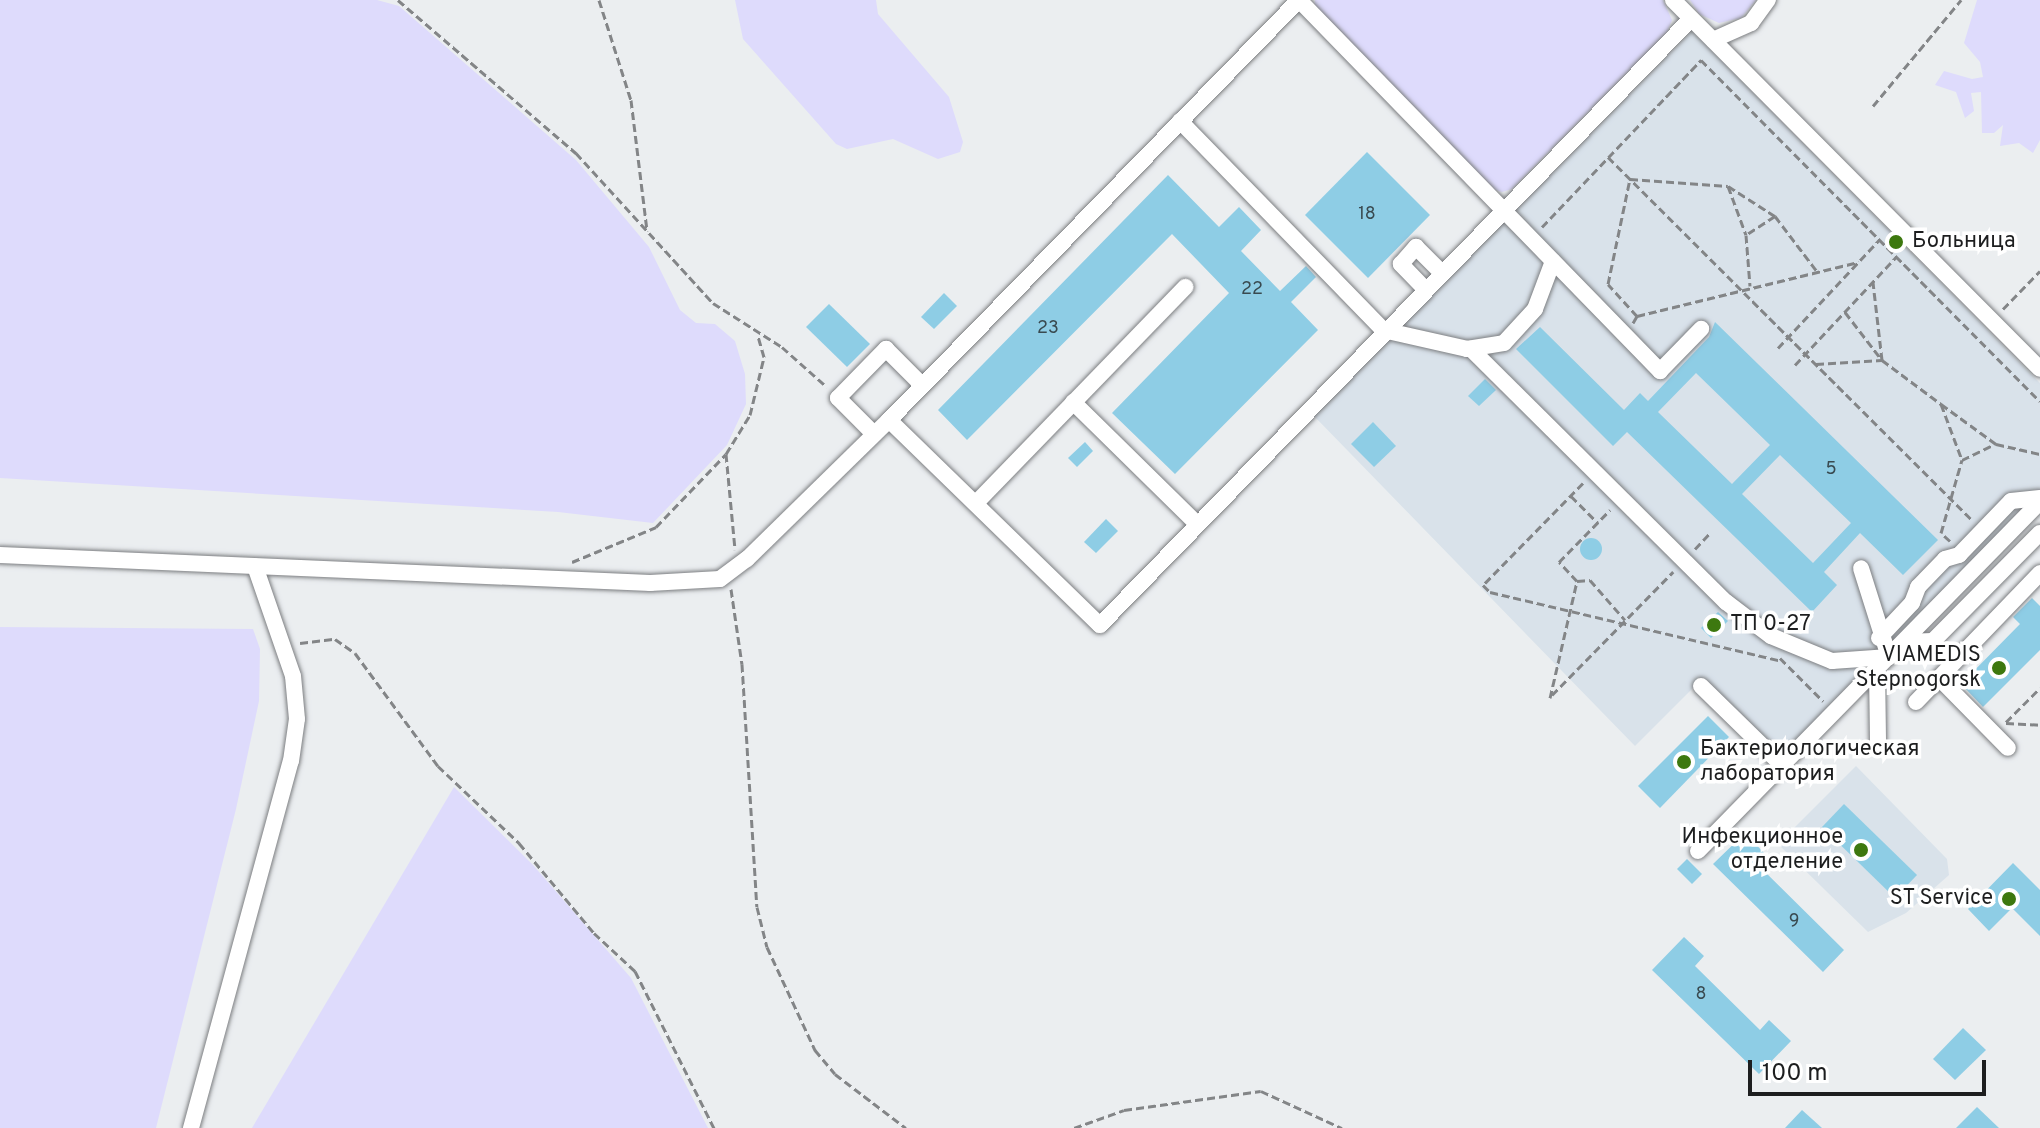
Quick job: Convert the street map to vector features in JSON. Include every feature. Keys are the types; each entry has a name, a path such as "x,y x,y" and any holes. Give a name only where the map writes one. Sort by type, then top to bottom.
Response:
{"street":[{"path":"0,555 691,584 729,574 889,420 1299,0 1660,371 1701,329"},
{"path":"1673,0 2040,369"},
{"path":"1713,40 1751,23 1768,0"},
{"path":"889,420 1100,625 1383,330 1691,19"},
{"path":"1180,121 1383,330 1471,349 1504,343 1520,327 1543,293 1553,261"},
{"path":"1425,289 1401,264 1416,247 1441,272"},
{"path":"976,503 1185,287"},
{"path":"874,434 838,398 886,349 922,385"},
{"path":"1471,349 1726,602 1771,636 1832,661 1883,662"},
{"path":"1073,402 1197,524"},
{"path":"1879,638 1912,603 1918,587 1945,559 1959,555 2011,501 2040,500"},
{"path":"1698,851 2040,500"},
{"path":"1904,642 1933,641 2037,543"},
{"path":"191,1128 291,761 297,719 284,645 255,566"},
{"path":"1861,568 1883,662 1878,742"},
{"path":"1916,702 2040,573"},
{"path":"1939,678 2000,728 2008,748"},
{"path":"1701,686 1782,765"}],"path":[{"path":"398,0 576,153 713,303 802,362 838,398"},
{"path":"599,0 631,100 648,234"},
{"path":"1873,106 1961,0"},
{"path":"1541,237 1543,221 1701,60 2040,401"},
{"path":"1608,157 1977,525"},
{"path":"1630,179 1728,186 1775,216 1817,271"},
{"path":"1630,179 1608,284 1637,316"},
{"path":"1728,186 1746,235 1750,286"},
{"path":"1746,235 1775,216"},
{"path":"1778,348 1879,240"},
{"path":"1795,365 1896,257"},
{"path":"1620,317 1630,329 1637,316 1739,288 1859,262"},
{"path":"2003,309 2040,271"},
{"path":"1873,282 1882,360"},
{"path":"1845,312 1882,360 1941,404 1996,444 2040,454"},
{"path":"561,566 656,527 726,454 750,415 764,357 758,335"},
{"path":"1816,365 1882,360"},
{"path":"1941,404 1962,460 1941,533 1952,543 1960,542"},
{"path":"1962,460 1996,444"},
{"path":"726,454 735,552 729,574 742,664 757,907 767,947 815,1050 835,1074 906,1128"},
{"path":"1592,474 1483,585 1513,602 1783,661"},
{"path":"1571,496 1598,523"},
{"path":"1577,581 1559,562 1619,502"},
{"path":"1690,554 1710,533"},
{"path":"1577,581 1550,698 1680,564"},
{"path":"1577,581 1590,580 1625,620"},
{"path":"284,645 335,639 374,673 409,732 438,766 519,843 594,933 635,971 714,1128"},
{"path":"2000,728 2040,688"},
{"path":"2000,728 2040,725"},
{"path":"1074,1128 1124,1110 1247,1091 1290,1100 1342,1128"}],"shaded area":[{"path":"0,0 377,0 399,6 576,160 649,247 680,310 696,323 715,324 735,341 745,374 746,404 727,445 653,523 558,512 0,478"},
{"path":"735,0 876,0 878,14 949,97 963,142 960,152 938,159 893,139 847,149 836,144 743,39"},
{"path":"1315,0 1663,0 1672,20 1667,32 1512,189 1502,192 1489,188 1314,7"},
{"path":"1690,0 1756,0 1741,18 1719,23 1699,14"},
{"path":"1977,0 2040,0 2040,140 2033,153 2019,143 2000,146 2003,125 1994,133 1982,133 1981,92 1971,93 1974,111 1965,118 1956,92 1935,85 1944,71 1972,79 1983,77 1980,62 1964,43"},
{"path":"1692,31 2040,383 2040,498 1785,755 1775,754 1702,679 1635,746 1314,416"},
{"path":"0,627 253,629 260,649 259,701 236,809 156,1128 0,1128"},
{"name":"Инфекционное отделение","path":"1856,766 1947,859 1949,875 1906,913 1868,932 1778,844"},
{"path":"454,787 533,865 631,978 708,1128 252,1128"}],"building":[{"path":"1367,152 1430,215 1368,278 1305,215"},
{"path":"1168,175 1219,227 1239,207 1261,230 1241,251 1280,291 1306,266 1316,277 1291,302 1318,330 1175,474 1112,413 1229,293 1172,234 967,440 938,410"},
{"path":"944,293 957,306 934,329 921,317"},
{"path":"829,304 870,344 847,367 806,327"},
{"path":"1715,322 1938,540 1903,575 1860,533 1824,572 1837,585 1812,612 1627,432 1613,446 1516,349 1540,327 1624,410 1640,393 1648,401 1709,337","holes":["1696,373 1770,445 1732,484 1658,412","1780,455 1851,523 1813,563 1742,494"]},
{"path":"1485,379 1496,390 1479,406 1468,396"},
{"path":"1373,422 1396,446 1374,467 1351,444"},
{"path":"1085,442 1093,451 1077,467 1068,458"},
{"path":"1106,519 1118,531 1096,553 1084,542"},
{"path":"1591,538 1602,549 1591,560 1580,549"},
{"name":"VIAMEDIS Stepnogorsk","path":"2032,598 2040,606 2040,650 1983,707 1961,684 2020,624 2013,617"},
{"name":"ТП 0-27","path":"1718,612 1728,621 1711,638 1701,628"},
{"name":"Бактериологическая лаборатория","path":"1708,716 1729,737 1660,808 1638,786"},
{"path":"1844,804 1917,875 1895,898 1822,827"},
{"path":"1745,833 1765,854 1756,863 1844,950 1823,972 1713,864"},
{"path":"1687,859 1702,874 1692,884 1677,869"},
{"name":"ST Service","path":"2013,863 2040,890 2040,936 2012,908 1989,931 1968,909"},
{"path":"1684,937 1704,956 1695,966 1760,1030 1769,1020 1791,1041 1759,1074 1652,970"},
{"path":"1963,1028 1986,1050 1955,1080 1933,1059"},
{"path":"1977,1107 1999,1128 1956,1128"},
{"path":"1802,1110 1822,1128 1785,1128"}],"place":[{"name":"Больница","path":"1896,242"},
{"name":"ТП 0-27","path":"1714,625"},
{"name":"VIAMEDIS Stepnogorsk","path":"1999,668"},
{"name":"Бактериологическая лаборатория","path":"1684,762"},
{"name":"Инфекционное отделение","path":"1861,850"},
{"name":"ST Service","path":"2009,899"}]}
